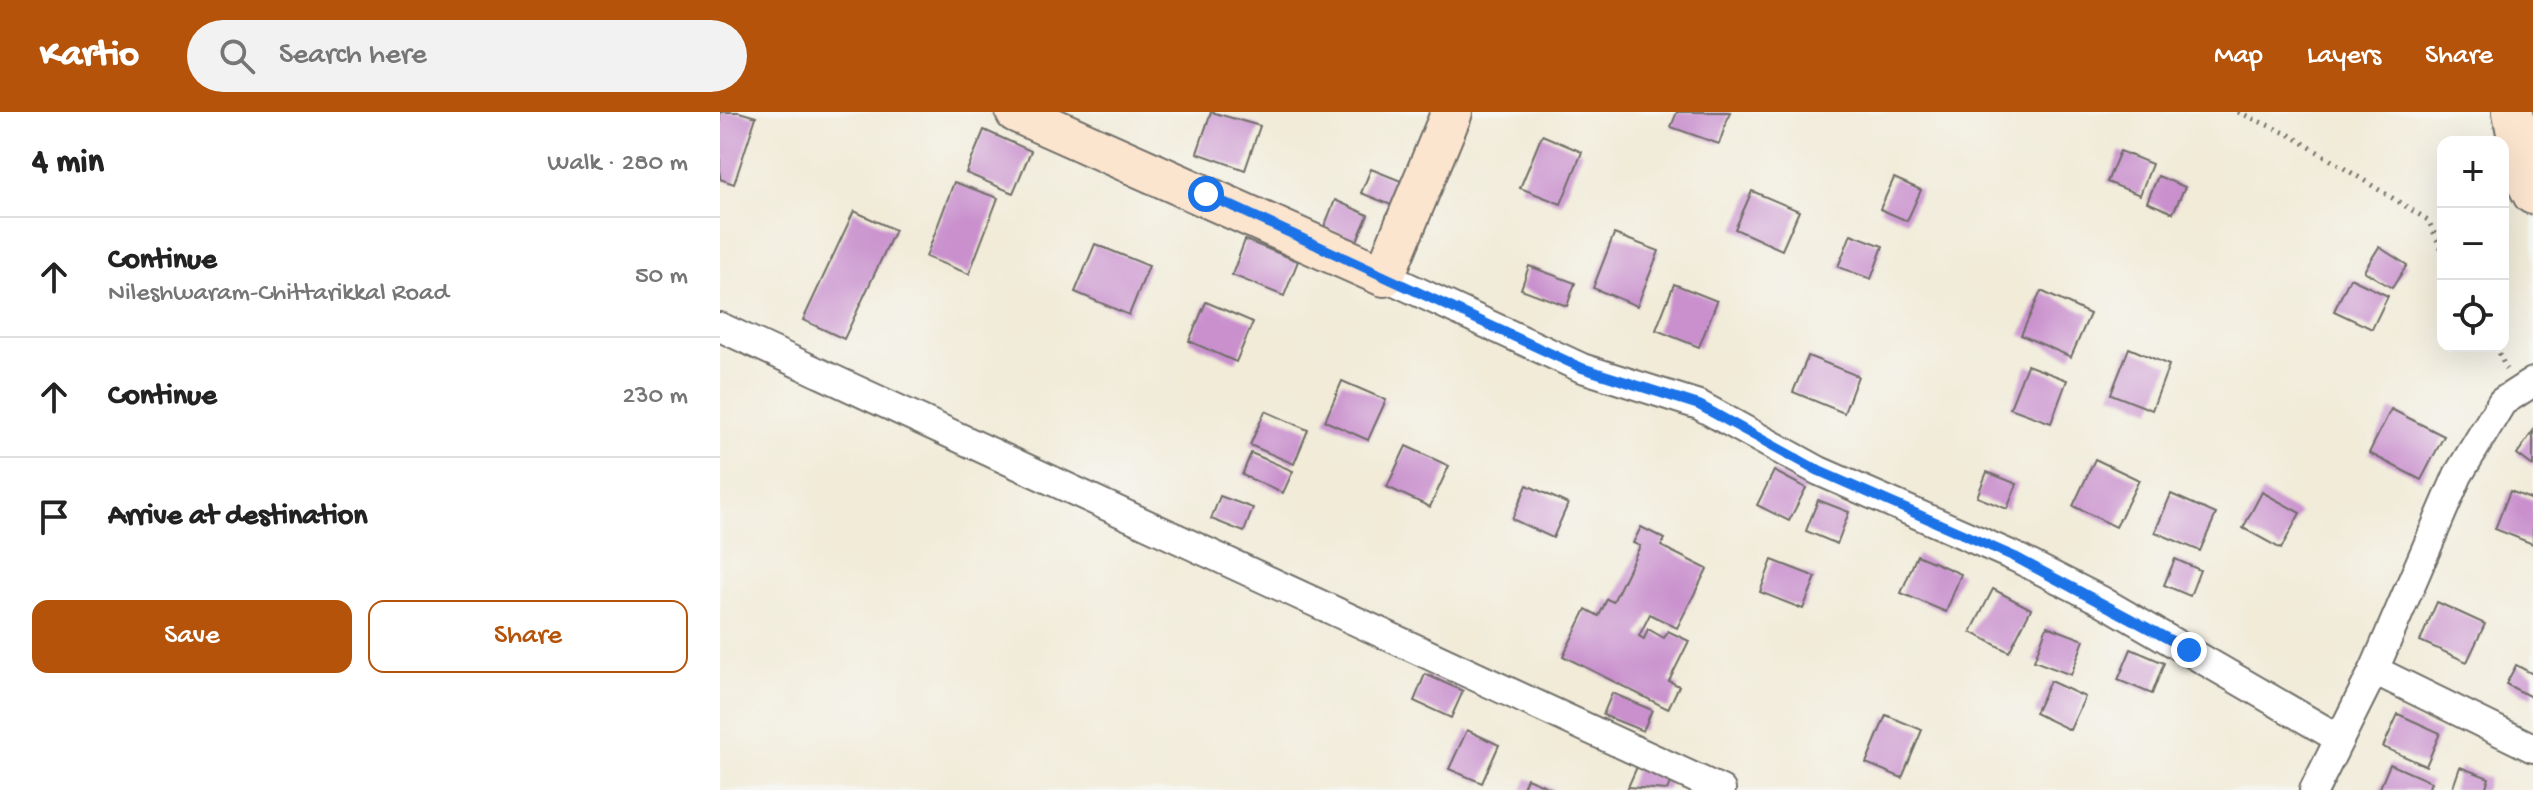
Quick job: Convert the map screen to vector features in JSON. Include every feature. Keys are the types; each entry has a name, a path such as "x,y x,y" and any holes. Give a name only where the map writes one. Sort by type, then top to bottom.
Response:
{"main road":[{"path":"1016,112 1384,276 1452,112"},
{"path":"2513,112 2526,180 2533,194"}],"street":[{"path":"1384,276 1582,368 1699,405 1819,471 2015,557 2127,615 2338,738"},
{"path":"720,327 1721,790"},
{"path":"2314,790 2374,670 2458,475 2502,402 2533,382"},
{"path":"2374,670 2533,748"}],"path":[{"path":"2238,112 2292,136 2428,220 2437,239"}],"building":[{"path":"720,112 739,112 756,117 734,184 720,179"},
{"path":"1211,112 1260,126 1245,170 1197,153"},
{"path":"1677,112 1730,112 1719,144 1671,127"},
{"path":"984,130 1031,151 1013,193 966,173"},
{"path":"1542,135 1582,152 1561,204 1520,188"},
{"path":"2120,151 2152,164 2140,195 2107,182"},
{"path":"1371,169 1401,181 1391,205 1361,193"},
{"path":"2158,176 2185,187 2173,213 2147,202"},
{"path":"1894,178 1921,190 1907,221 1880,209"},
{"path":"954,182 998,198 969,274 926,257"},
{"path":"1752,191 1799,211 1782,250 1735,229"},
{"path":"1335,200 1368,215 1357,241 1324,227"},
{"path":"854,211 895,230 844,339 803,320"},
{"path":"1614,234 1659,251 1637,306 1593,288"},
{"path":"1851,234 1883,246 1871,279 1838,267"},
{"path":"1245,240 1298,261 1284,296 1232,275"},
{"path":"1095,244 1149,266 1129,315 1075,292"},
{"path":"2379,247 2407,265 2392,288 2364,271"},
{"path":"1529,266 1575,283 1567,306 1521,289"},
{"path":"2350,278 2388,296 2372,329 2334,311"},
{"path":"1674,284 1717,301 1699,347 1656,330"},
{"path":"2041,291 2090,314 2071,357 2021,335"},
{"path":"1206,302 1253,322 1236,362 1189,341"},
{"path":"2129,348 2169,365 2152,410 2111,394"},
{"path":"1808,356 1858,376 1844,413 1793,392"},
{"path":"2027,365 2067,380 2051,423 2010,408"},
{"path":"1342,381 1386,400 1368,440 1325,421"},
{"path":"2391,409 2444,436 2421,480 2369,453"},
{"path":"1265,411 1308,430 1294,464 1250,445"},
{"path":"2533,431 2533,466 2517,454"},
{"path":"1406,446 1449,466 1430,507 1387,487"},
{"path":"1251,453 1293,471 1283,493 1242,475"},
{"path":"2095,459 2139,480 2116,527 2073,506"},
{"path":"1774,471 1806,488 1789,521 1757,505"},
{"path":"1987,472 2017,484 2007,509 1977,497"},
{"path":"1527,485 1568,504 1553,538 1512,519"},
{"path":"2510,491 2533,500 2533,544 2495,529"},
{"path":"2262,492 2300,513 2281,549 2243,528"},
{"path":"2171,494 2216,514 2200,551 2155,532"},
{"path":"1220,496 1253,508 1244,532 1211,519"},
{"path":"1818,500 1849,512 1837,544 1806,531"},
{"path":"1641,527 1665,539 1661,546 1707,569 1677,628 1650,614 1639,636 1644,639 1648,629 1664,638 1668,631 1689,641 1669,681 1679,686 1668,709 1563,656 1586,609 1599,616 1607,599 1613,602 1640,546 1633,543"},
{"path":"1917,555 1961,574 1946,612 1901,593"},
{"path":"2175,559 2200,570 2190,596 2164,585"},
{"path":"1772,560 1816,577 1803,609 1760,592"},
{"path":"1993,589 2031,609 2009,652 1971,632"},
{"path":"2437,602 2485,624 2467,662 2420,641"},
{"path":"2047,626 2084,640 2071,675 2034,661"},
{"path":"2131,649 2164,663 2152,694 2118,680"},
{"path":"2516,665 2533,674 2533,698 2506,684"},
{"path":"1425,674 1463,691 1451,718 1414,701"},
{"path":"2050,681 2085,697 2070,730 2035,713"},
{"path":"1612,693 1652,710 1643,731 1603,715"},
{"path":"2398,714 2440,733 2426,766 2383,747"},
{"path":"1886,715 1922,730 1902,778 1866,763"},
{"path":"1467,730 1499,745 1482,783 1449,769"},
{"path":"1640,760 1674,774 1667,790 1628,787"},
{"path":"2390,764 2431,782 2428,790 2379,790"},
{"path":"2460,767 2489,778 2485,790 2452,790"},
{"path":"1527,778 1555,790 1522,790"}],"route":[{"path":"1206,194 1582,368 1699,405 1819,471 2015,557 2189,650"}]}
